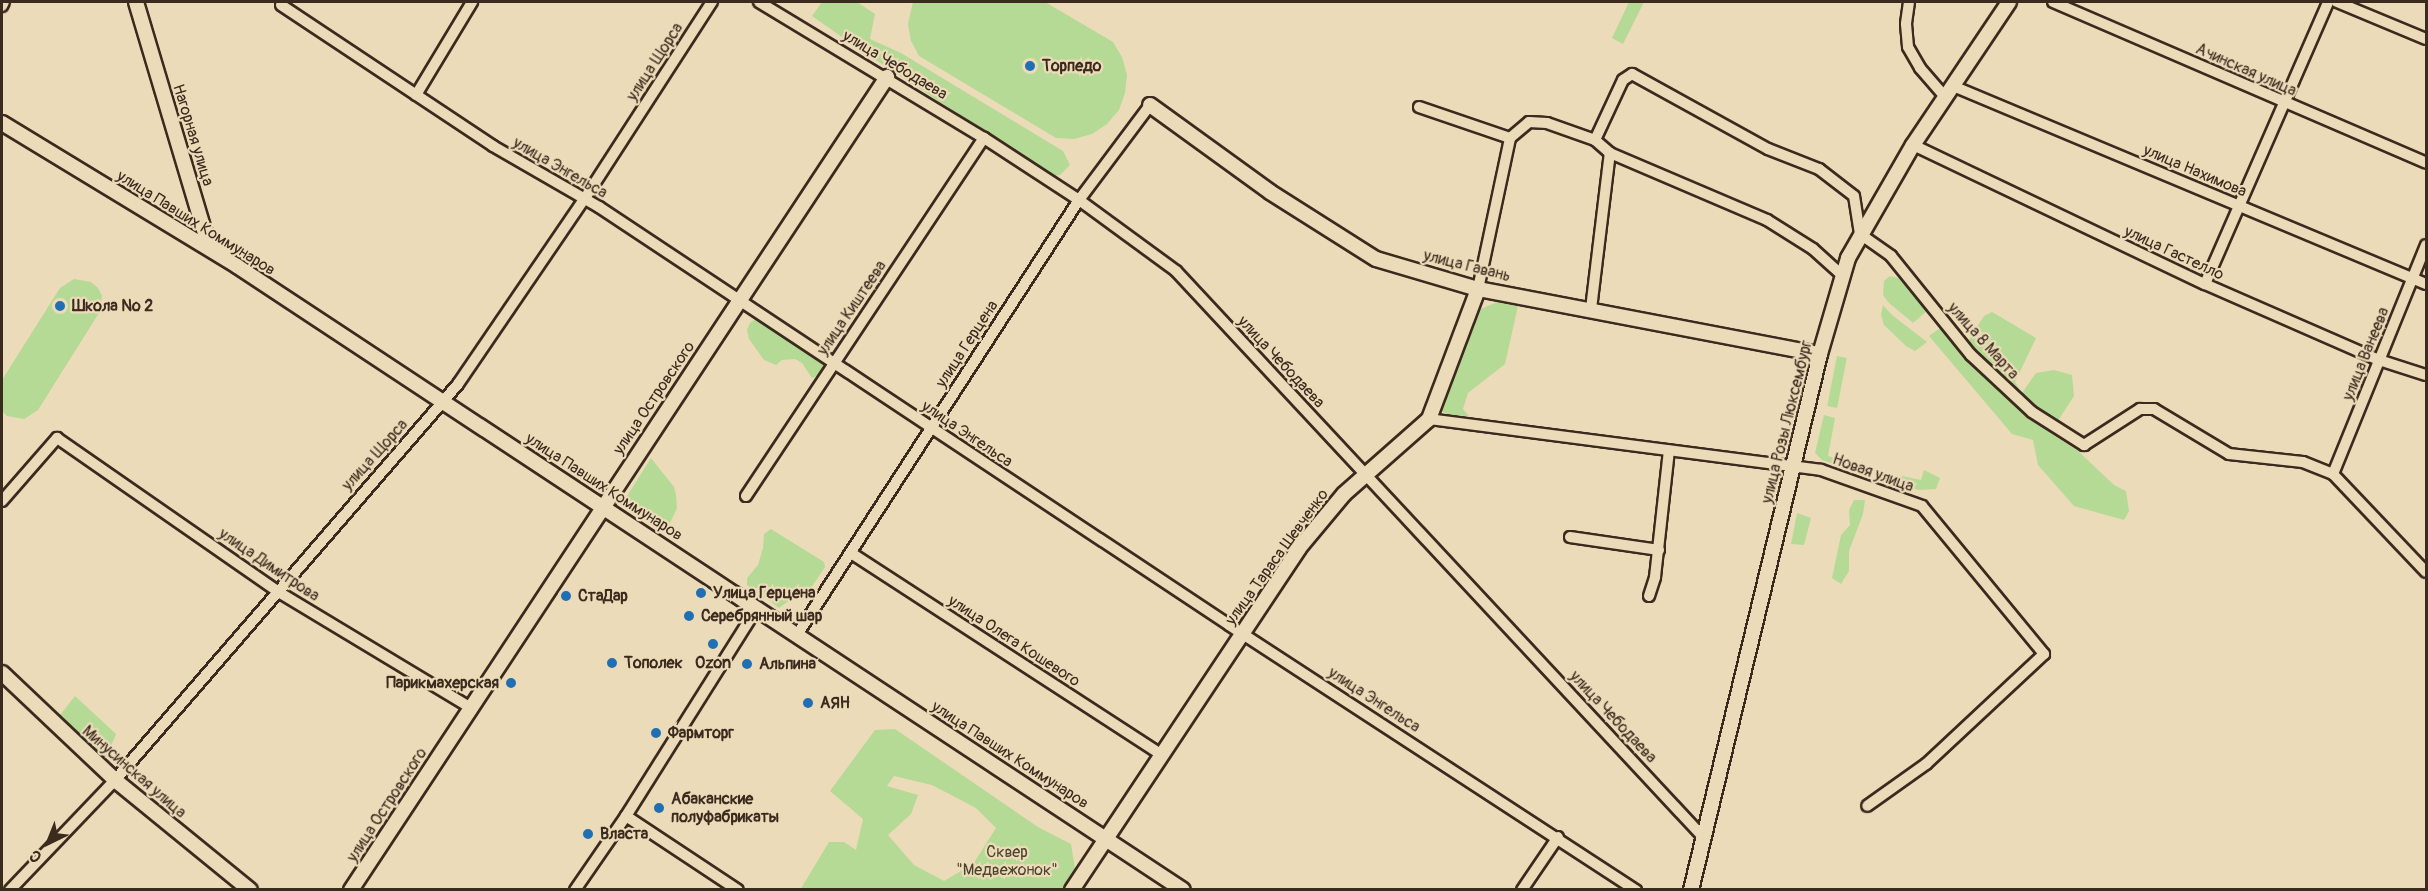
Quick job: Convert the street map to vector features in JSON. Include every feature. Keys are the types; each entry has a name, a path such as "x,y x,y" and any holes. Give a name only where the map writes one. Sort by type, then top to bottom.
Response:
{"street":[{"path":"2,6 4,2"},
{"name":"Нагорная улица","path":"136,2 205,233 237,266"},
{"path":"416,95 472,2"},
{"name":"улица Щорса","path":"10,890 115,780 443,401 492,337 712,2"},
{"name":"улица Чебодаева","path":"759,2 887,77 984,138 1079,201 1176,271 1703,837"},
{"path":"1909,2 1906,24 1908,47 1920,68 1949,92"},
{"name":"улица Розы Люксембург","path":"1691,890 1820,354 1842,275 1860,234 1913,145 2009,2"},
{"name":"Ачинская улица","path":"2053,2 2427,164"},
{"path":"2205,284 2328,2"},
{"path":"2337,2 2427,39"},
{"name":"улица Энгельса","path":"281,5 493,146 585,198 739,302 833,361 930,428 1636,890"},
{"path":"1594,140 1623,80 1632,74 1768,149 1820,169 1854,196 1860,234"},
{"name":"улица Островского","path":"351,890 602,506 887,77"},
{"name":"улица Нахимова","path":"1949,92 2240,206 2427,284"},
{"name":"улица Герцена","path":"797,635 1079,201 1150,105"},
{"name":"улица Гавань","path":"1150,105 1270,192 1376,260 1478,289 1820,354"},
{"path":"1419,107 1510,138 1529,122 1547,123 1594,140 1610,153 1767,220 1813,249 1842,275"},
{"name":"улица Павших Коммунаров","path":"2,123 237,266 1183,890"},
{"name":"улица Киштеева","path":"746,496 833,361 984,138"},
{"name":"улица Тараса Шевченко","path":"1072,890 1160,754 1299,548 1344,494 1365,473 1429,419 1478,289 1510,138"},
{"name":"улица Гастелло","path":"1913,145 2205,284 2379,360 2427,375"},
{"path":"1591,309 1610,153"},
{"name":"улица 8 Марта","path":"1860,234 1891,256 1971,355 1997,381 2032,412 2084,446 2140,409 2154,409 2229,454 2303,462 2333,474 2427,572"},
{"name":"улица Ванеева","path":"2333,474 2427,245"},
{"name":"Новая улица","path":"1429,419 1793,466 1842,477 1922,507 2044,654 1926,764 1867,806"},
{"name":"улица Димитрова","path":"2,501 57,438 277,591 471,708"},
{"path":"1649,596 1655,577 1659,550 1670,451"},
{"path":"1570,537 1659,550"},
{"name":"улица Олега Кошевого","path":"851,553 1160,754"},
{"path":"575,890 626,816 757,608"},
{"name":"Минусинская улица","path":"2,673 115,780 250,890"},
{"path":"626,816 738,890"},
{"path":"1522,890 1558,837"}],"green space":[{"path":"822,2 857,2 875,14 870,39 901,53 1063,151 1070,165 1060,175 1053,176 862,51 812,16"},
{"name":"Торпедо","path":"913,2 1045,2 1113,42 1122,57 1127,75 1125,93 1119,110 1107,124 1092,134 1074,139 1056,138 919,56 911,41 908,24"},
{"path":"1629,2 1644,2 1623,44 1612,38"},
{"path":"1890,276 1898,278 1928,310 1913,323 1883,295 1884,281"},
{"path":"74,279 91,282 98,288 102,296 99,313 38,410 24,419 7,416 2,411 2,380 60,288"},
{"path":"1498,302 1518,306 1505,364 1468,393 1463,409 1469,416 1448,415 1440,410 1478,310"},
{"path":"1883,305 1892,315 1927,342 1915,351 1906,346 1884,325 1881,315"},
{"path":"1992,312 2036,338 2015,382 2022,393 2036,373 2054,370 2072,375 2074,396 2050,433 2077,450 2114,485 2126,491 2129,511 2124,520 2074,506 2038,465 2033,440 2012,434 1929,336 1943,326 1963,349 1984,316"},
{"path":"757,318 823,365 824,370 821,374 812,378 802,363 795,359 782,360 776,365 764,360 749,339 747,330 750,323"},
{"path":"1837,356 1847,358 1837,408 1827,406"},
{"path":"1824,415 1835,418 1828,456 1851,463 1848,469 1822,460 1815,453"},
{"path":"651,458 674,487 676,495 677,508 670,523 662,530 622,504"},
{"path":"1924,470 1940,478 1936,489 1919,490 1900,485 1902,476 1921,480"},
{"path":"1854,500 1865,500 1863,514 1849,551 1849,571 1841,584 1832,578 1841,535 1850,525 1849,510"},
{"path":"1797,513 1811,518 1804,545 1791,544"},
{"path":"771,529 824,562 825,567 803,600 794,597 779,608 747,585 747,578 758,565 764,534"},
{"path":"75,696 116,734 104,763 57,719"},
{"name":"Сквер \"Медвежонок\"","path":"895,729 1038,827 1071,844 1076,875 1066,889 800,890 829,842 844,842 856,850 863,819 830,791 875,730","holes":["894,776 932,785 976,808 996,828 973,864 944,881 914,865 888,835 911,814 918,795 887,786"]}],"place":[{"name":"Торпедо","path":"1030,66"},
{"name":"Школа № 2","path":"60,306"},
{"name":"Улица Герцена","path":"701,593"},
{"name":"СтаДар","path":"566,596"},
{"name":"Серебрянный шар","path":"689,616"},
{"name":"Ozon","path":"713,644"},
{"name":"Тополек","path":"612,663"},
{"name":"Альпина","path":"747,664"},
{"name":"Парикмахерская","path":"511,683"},
{"name":"АЯН","path":"808,703"},
{"name":"Фармторг","path":"656,733"},
{"name":"Абаканские полуфабрикаты","path":"659,808"},
{"name":"Власта","path":"588,834"}]}
